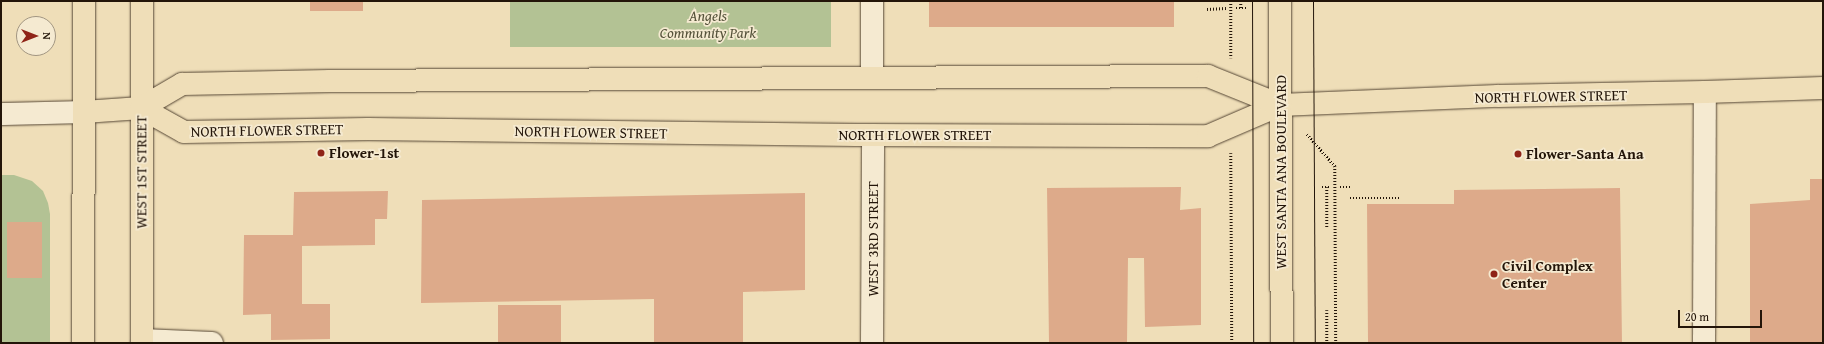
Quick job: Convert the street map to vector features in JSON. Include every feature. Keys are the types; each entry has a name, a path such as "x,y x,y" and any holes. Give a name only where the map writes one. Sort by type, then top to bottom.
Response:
{"main road":[{"path":"83,343 84,1"},
{"name":"WEST 1ST STREET","path":"142,1 142,341"},
{"name":"WEST SANTA ANA BOULEVARD","path":"1280,1 1282,343"},
{"name":"NORTH FLOWER STREET","path":"141,108 182,84 338,81 1208,76 1280,105"},
{"name":"NORTH FLOWER STREET","path":"141,108 184,132 368,129 873,135 1208,136 1280,105 1498,96 1823,88"},
{"path":"84,112 141,108"}],"street":[{"path":"872,1 872,78"},
{"path":"1704,92 1704,343"},
{"path":"1,114 84,112"},
{"name":"WEST 3RD STREET","path":"872,343 873,135"},
{"path":"142,341 212,343"}],"path":[{"path":"1231,1 1231,85"},
{"path":"1241,1 1241,8"},
{"path":"1207,9 1226,8"},
{"path":"1236,8 1246,8"},
{"path":"1280,105 1335,166 1336,343"},
{"path":"1231,126 1232,343"},
{"path":"1322,186 1329,186 1327,228"},
{"path":"1340,186 1350,186"},
{"path":"1350,198 1401,198"},
{"path":"1327,310 1327,343"}],"green space":[{"name":"Angels Community Park","path":"510,1 831,1 831,47 510,47"},
{"path":"1,175 14,175 32,181 43,191 48,203 50,214 50,343 1,343"}],"building":[{"path":"310,1 363,1 363,11 310,11"},
{"path":"929,1 1174,1 1174,27 929,27"},
{"path":"1810,179 1823,179 1823,343 1750,343 1750,204 1810,200"},
{"path":"1181,187 1180,210 1201,208 1201,325 1145,327 1144,258 1128,258 1127,343 1049,343 1047,188"},
{"name":"Civil Complex Center","path":"1620,188 1622,343 1368,343 1367,204 1454,204 1454,190"},
{"path":"388,191 387,219 375,219 375,245 302,246 302,304 330,304 330,339 271,340 271,314 243,315 244,235 293,235 294,192"},
{"path":"805,193 805,290 743,292 743,343 654,343 654,299 421,303 422,200"},
{"path":"7,222 42,222 42,278 7,278"},
{"path":"498,305 561,305 561,343 498,343"}],"tram line":[{"path":"1252,1 1253,343"},
{"path":"1313,1 1315,343"}],"place":[{"name":"Flower-1st","path":"321,153"},
{"name":"Flower-Santa Ana","path":"1518,154"},
{"name":"Civil Complex Center","path":"1494,274"}]}
